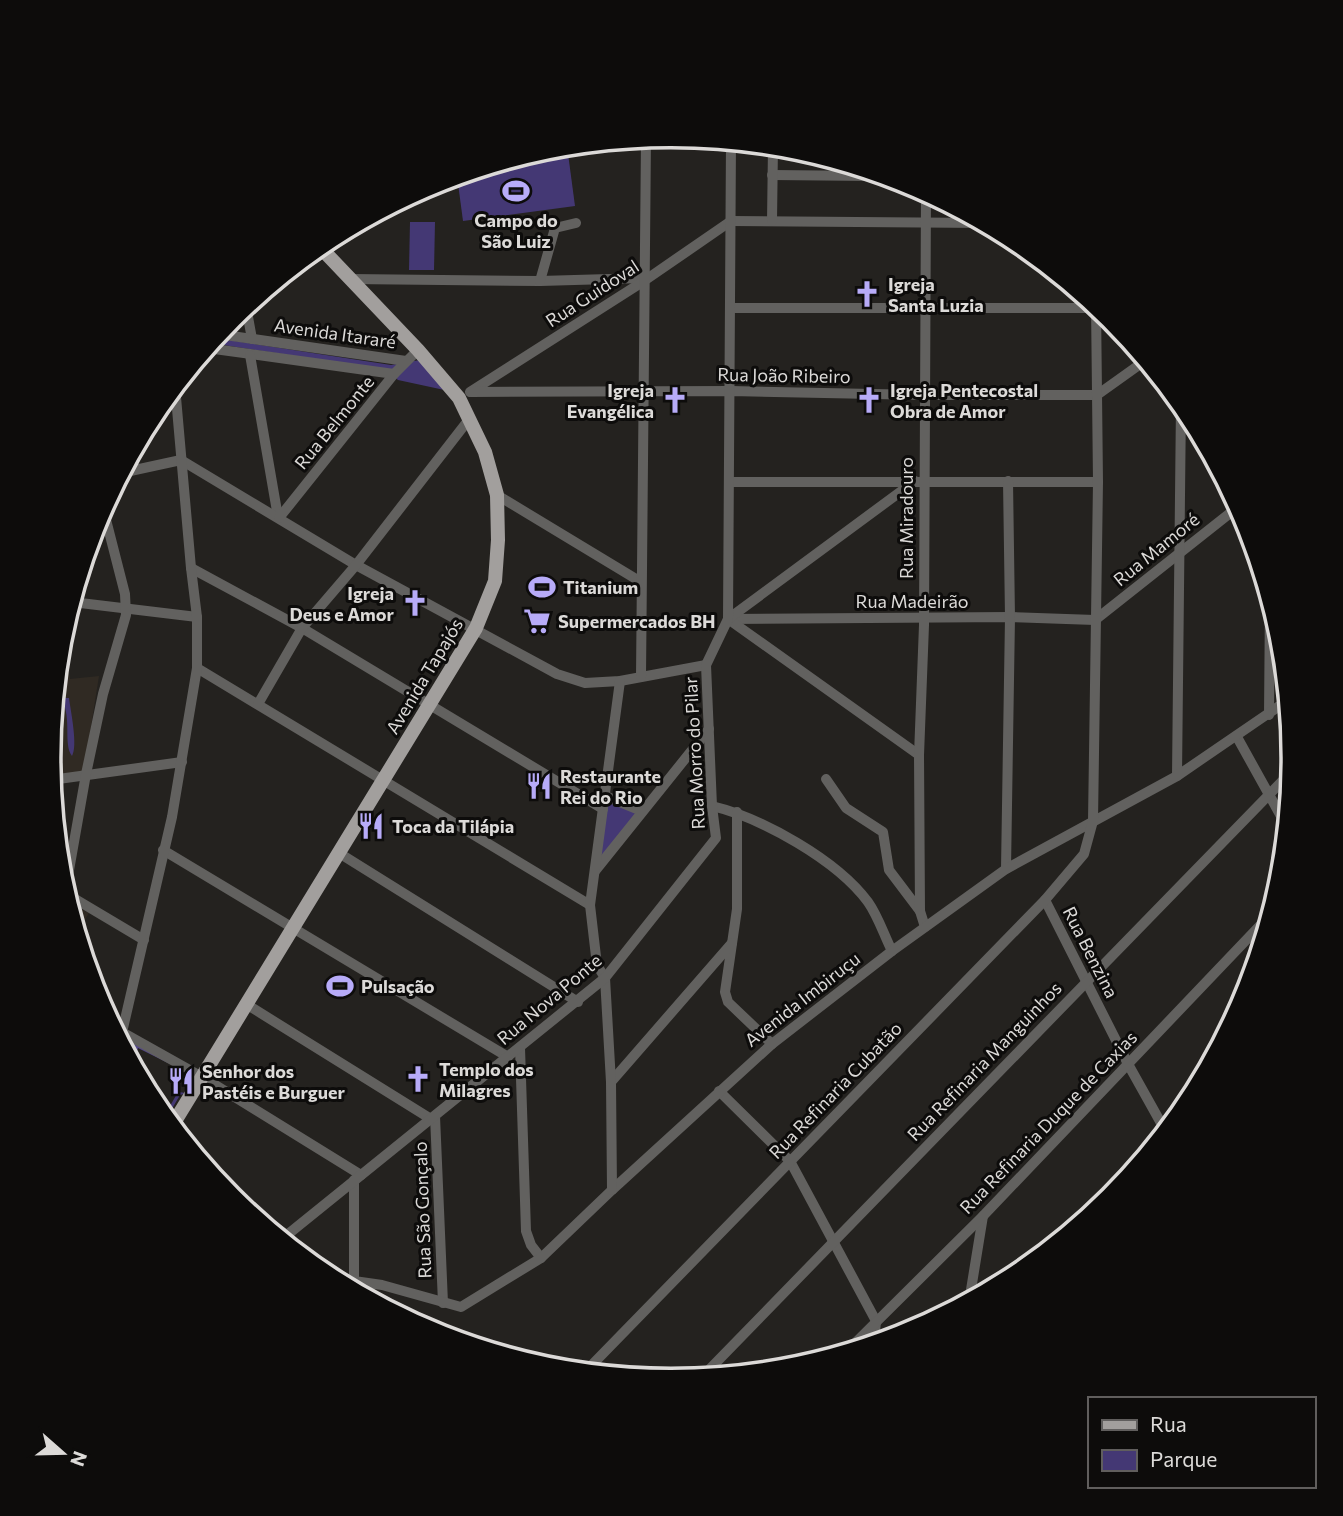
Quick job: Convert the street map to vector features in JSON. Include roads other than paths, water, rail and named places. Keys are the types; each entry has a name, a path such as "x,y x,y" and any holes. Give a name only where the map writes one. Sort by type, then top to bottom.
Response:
{"main road":[{"name":"Avenida Tapajós","path":"178,1116 429,706 475,628 495,580 498,540 496,495 485,452 470,418 465,395 327,255"}],"street":[{"path":"642,677 646,149"},
{"path":"134,470 181,460 356,565 557,674 585,683 620,681 706,666 728,619 731,151"},
{"path":"772,221 773,156"},
{"path":"772,175 853,176"},
{"name":"Rua Miradouro","path":"925,927 920,911 919,755 923,619 920,480 926,204"},
{"path":"731,221 963,223"},
{"name":"Rua Guidoval","path":"465,395 731,221"},
{"path":"540,281 555,228 576,223"},
{"path":"350,279 644,279"},
{"path":"732,308 1083,307"},
{"path":"248,318 252,339"},
{"name":"Rua Refinaria Cubatão","path":"595,1363 1045,900 1084,854 1093,821 1098,482 1096,320"},
{"name":"Avenida Itararé","path":"231,336 406,361"},
{"name":"Avenida Itararé","path":"219,350 394,374"},
{"name":"Rua Belmonte","path":"279,518 394,374 418,350"},
{"path":"250,355 279,518"},
{"path":"1097,395 1138,366"},
{"path":"504,370 501,382 508,392"},
{"name":"Rua João Ribeiro","path":"465,395 508,392 731,391 1097,395"},
{"path":"123,1026 182,762 197,668 197,617 176,402"},
{"path":"258,704 302,628 356,565 470,418"},
{"path":"1177,776 1181,422"},
{"path":"728,619 920,480"},
{"path":"1006,869 1010,617 1008,481"},
{"path":"730,482 1098,482"},
{"path":"496,495 641,582"},
{"name":"Rua Mamoré","path":"1095,620 1230,513"},
{"path":"70,862 86,774 126,608 107,525"},
{"path":"191,568 302,628 603,809"},
{"path":"81,603 197,617"},
{"name":"Rua Madeirão","path":"728,619 1010,617 1095,620"},
{"path":"728,619 919,755"},
{"path":"1269,715 1270,638"},
{"name":"Rua Morro do Pilar","path":"706,666 712,806 716,838"},
{"path":"197,668 590,905"},
{"path":"612,1190 611,1082 605,978 597,965 590,905 620,681"},
{"name":"Avenida Imbiruçu","path":"359,1282 382,1285 461,1307 541,1258 772,1044 892,951 1006,869 1177,776 1279,707"},
{"path":"594,872 709,729"},
{"path":"1237,737 1279,811"},
{"path":"62,778 182,762"},
{"path":"826,779 846,808 883,832 889,870 920,911"},
{"name":"Rua Refinaria Manguinhos","path":"712,1367 1281,782"},
{"path":"605,796 642,811"},
{"path":"712,806 737,812 828,862 857,888 870,905 892,951"},
{"path":"737,812 737,909 724,992 729,1002 772,1044"},
{"name":"Rua Nova Ponte","path":"290,1234 605,978 716,838"},
{"path":"163,850 508,1057"},
{"path":"339,853 578,1002"},
{"name":"Rua Benzina","path":"1045,900 1161,1122"},
{"path":"79,901 144,940"},
{"name":"Rua Refinaria Duque de Caxias","path":"858,1339 984,1216 1257,929"},
{"path":"611,1082 733,941"},
{"path":"246,1004 433,1118"},
{"path":"131,1041 202,1077 358,1178"},
{"path":"520,1048 526,1231 531,1245 541,1258"},
{"path":"719,1091 790,1161 876,1321 875,1333"},
{"name":"Rua São Gonçalo","path":"433,1118 443,1303"},
{"name":"Avenida Imbiruçu","path":"354,1279 358,1178"},
{"path":"970,1290 984,1216"}],"place":[{"name":"Campo do São Luiz","path":"516,191"},
{"name":"Igreja Santa Luzia","path":"867,294"},
{"name":"Igreja Evangélica","path":"675,400"},
{"name":"Igreja Pentecostal Obra de Amor","path":"869,400"},
{"name":"Titanium","path":"542,587"},
{"name":"Igreja Deus e Amor","path":"415,603"},
{"name":"Supermercados BH","path":"537,621"},
{"name":"Restaurante Rei do Rio","path":"539,786"},
{"name":"Toca da Tilápia","path":"371,826"},
{"name":"Pulsação","path":"340,986"},
{"name":"Templo dos Milagres","path":"418,1079"},
{"name":"Senhor dos Pastéis e Burguer","path":"181,1081"}]}
